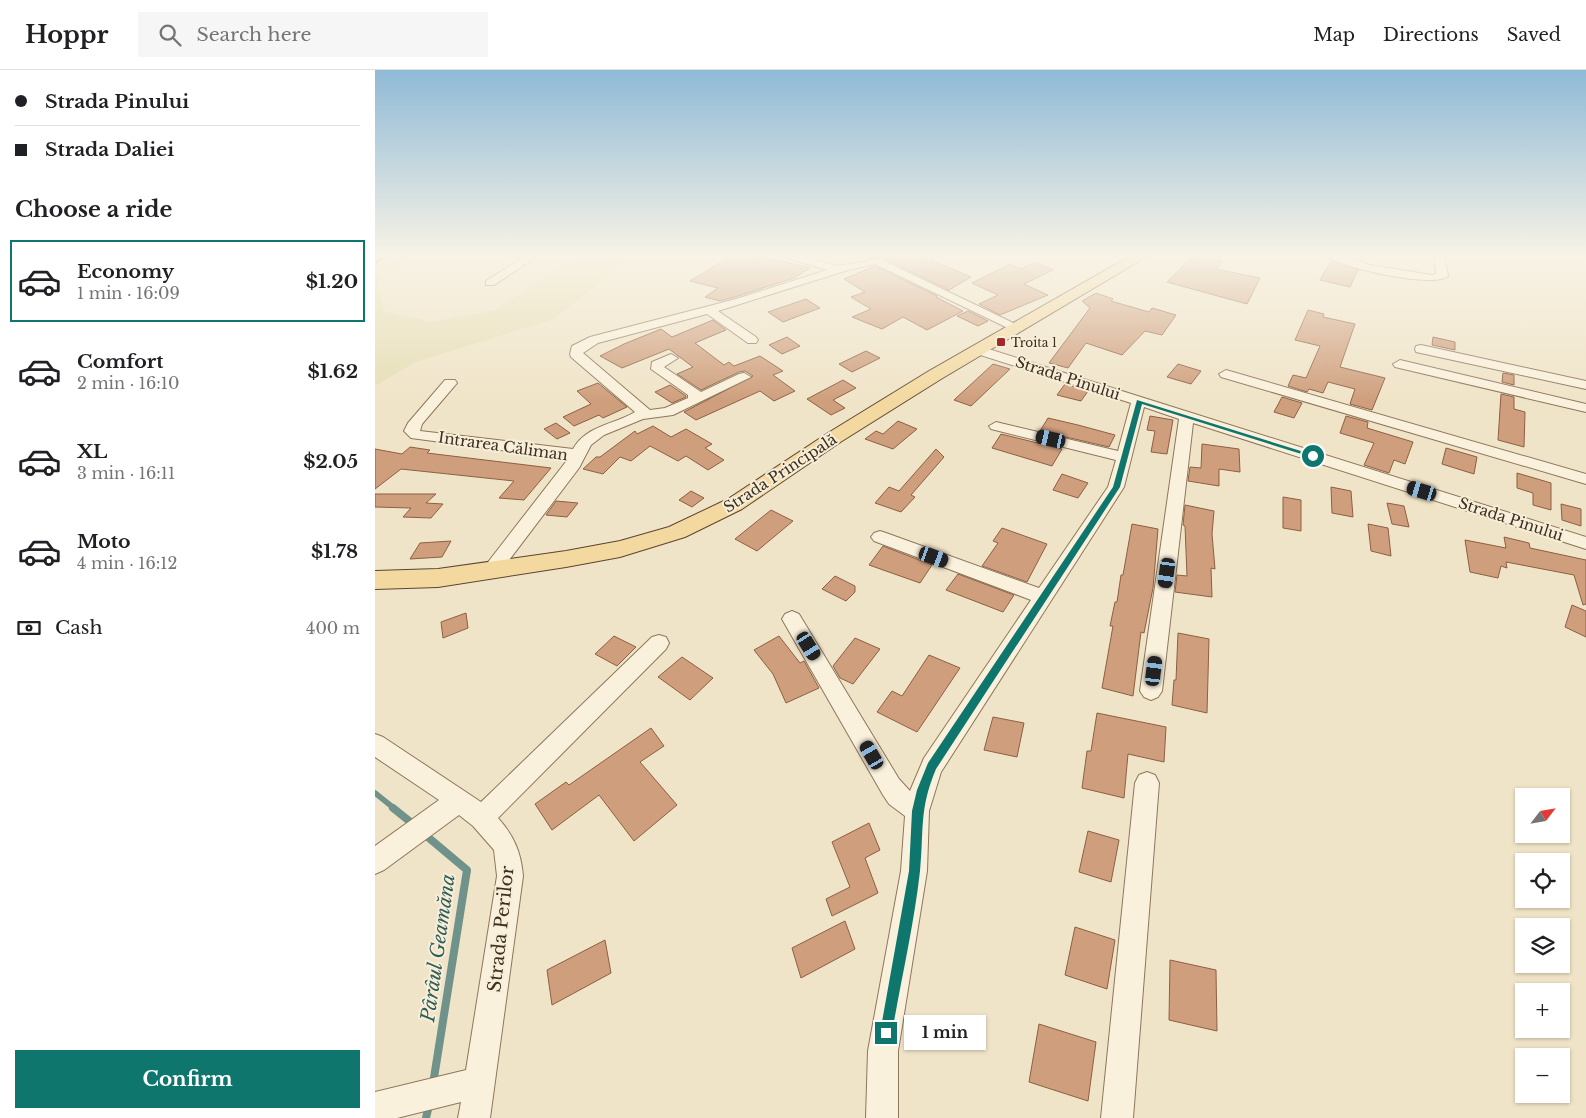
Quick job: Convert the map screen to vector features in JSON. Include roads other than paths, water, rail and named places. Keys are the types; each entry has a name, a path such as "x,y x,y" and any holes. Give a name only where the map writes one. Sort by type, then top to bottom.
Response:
{"main road":[{"name":"Strada Principală","path":"375,580 438,578 491,571 620,549 677,532 711,517 758,489 835,437 1061,303"}],"street":[{"path":"641,415 644,412 642,408 576,354 577,349 594,340 728,303"},
{"path":"965,303 1018,328"},
{"path":"708,309 752,340"},
{"path":"1421,349 1586,385"},
{"name":"Strada Pinului","path":"979,350 1586,543"},
{"path":"671,358 657,365 658,369 694,393 696,400"},
{"path":"1400,364 1586,408"},
{"path":"1226,374 1586,479"},
{"path":"575,456 585,442 599,432 641,415 668,412 744,377"},
{"name":"Intrarea Căliman","path":"450,383 415,423 411,431 416,435 560,452 575,456 573,464 491,571"},
{"path":"882,1118 883,1052 914,871 917,811 922,790 932,766 1116,487 1139,401"},
{"path":"1151,691 1187,416"},
{"path":"996,426 1124,457"},
{"path":"880,537 1043,597"},
{"path":"792,619 891,787 897,796 917,811"},
{"path":"482,818 659,643"},
{"name":"Strada Perilor","path":"375,744 459,800 482,818 503,842 509,857 510,876 481,1082 474,1118"},
{"path":"1117,1118 1147,783"},
{"path":"375,861 459,800"},
{"path":"375,1108 481,1082"}],"waterway":[{"name":"Pârâul Geamăna","path":"375,793 395,809"},
{"name":"Pârâul Geamăna","path":"393,808 413,824"},
{"name":"Pârâul Geamăna","path":"423,833 467,870 433,1084"},
{"name":"Pârâul Geamăna","path":"426,1118 429,1105"}],"place":[{"name":"Troita 1","path":"1001,342"}]}
